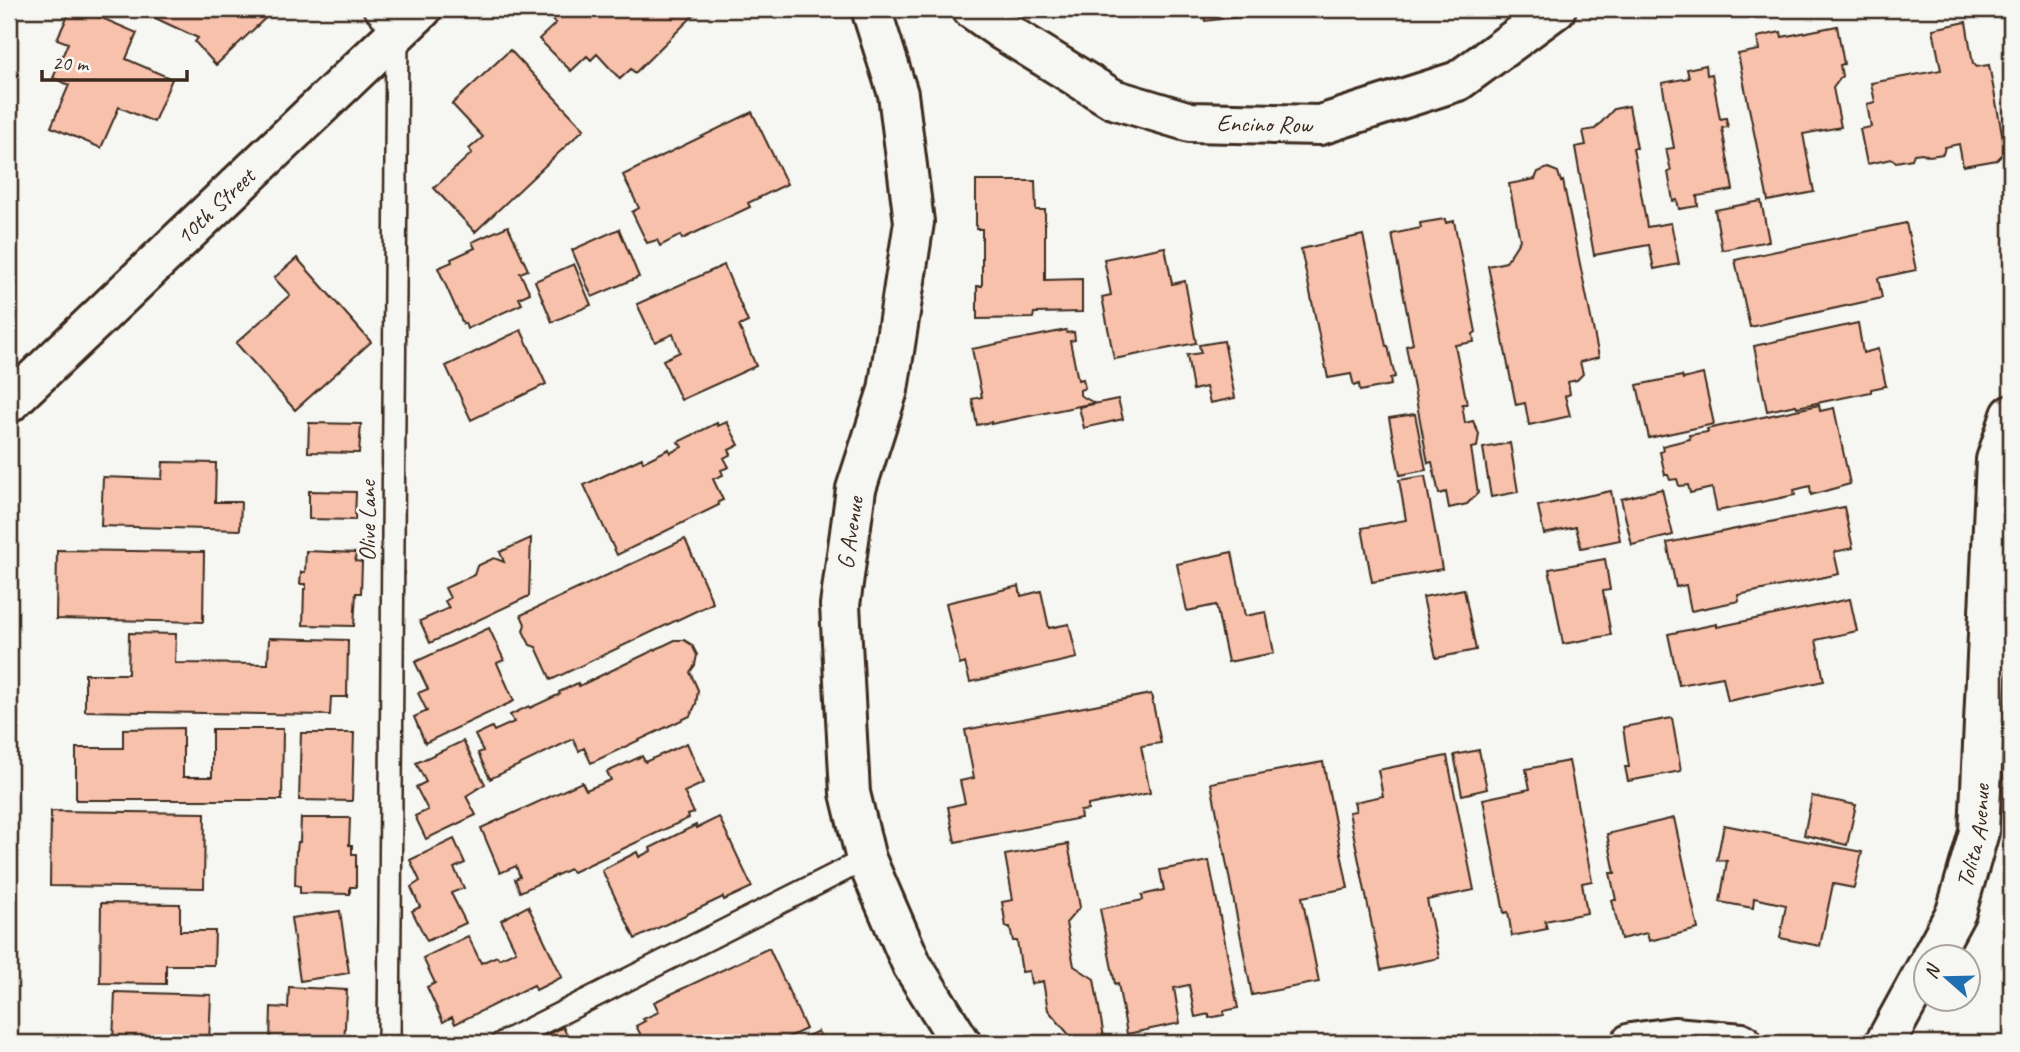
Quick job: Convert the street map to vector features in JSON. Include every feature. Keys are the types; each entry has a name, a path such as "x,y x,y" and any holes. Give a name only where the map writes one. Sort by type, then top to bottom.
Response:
{"street":[{"name":"G Avenue","path":"872,9 898,94 914,222 888,390 856,489 840,606 850,793 866,859 912,965 961,1043"},
{"name":"Encino Row","path":"971,9 1113,99 1190,122 1320,125 1458,81 1556,9"},
{"name":"10th Street","path":"9,403 398,17"},
{"name":"Tolita Avenue","path":"1938,944 1956,912 1979,832 1996,460 2011,415"},
{"path":"1885,1043 1912,994"},
{"path":"1631,1043 1675,1037 1742,1043"}],"lane":[{"name":"Olive Lane","path":"389,1043 398,17"},
{"path":"502,1043 866,859"}],"building":[{"path":"71,9 81,9 137,33 126,59 172,79 154,122 119,107 101,148 51,127 69,85 53,78 68,43 57,39"},
{"path":"160,9 275,9 216,65 195,42 198,38 155,18"},
{"path":"549,9 700,9 635,73 631,69 620,79 597,54 591,60 587,56 571,71 539,39 556,23 553,21 557,17"},
{"path":"1203,9 1263,9 1264,14 1205,21"},
{"path":"1966,22 1973,64 1976,67 1989,65 2005,149 2003,154 1997,160 1963,166 1959,144 1945,147 1943,154 1914,154 1912,159 1896,162 1892,159 1867,164 1860,129 1871,127 1867,104 1875,102 1871,83 1941,70 1933,29"},
{"path":"1837,26 1844,64 1840,65 1842,76 1833,88 1841,127 1803,134 1814,192 1768,201 1738,54 1759,50 1757,37 1781,32 1782,37"},
{"path":"510,50 584,129 475,232 434,188 472,153 469,149 483,137 452,104"},
{"path":"1706,65 1707,75 1712,74 1720,119 1726,118 1728,127 1722,128 1733,190 1697,196 1698,206 1679,209 1677,200 1673,201 1668,172 1671,171 1666,149 1674,148 1662,83 1689,78 1687,69"},
{"path":"1629,106 1637,148 1633,148 1647,227 1671,223 1679,264 1654,269 1649,245 1594,255 1575,147 1586,145 1583,131 1595,129 1614,109"},
{"path":"752,112 787,184 748,203 750,207 682,239 681,235 660,246 657,240 647,243 632,212 639,208 623,175"},
{"path":"1548,168 1558,172 1561,182 1563,181 1599,357 1580,362 1583,374 1577,380 1568,382 1570,394 1565,396 1570,416 1529,425 1525,403 1516,405 1488,266 1506,262 1520,240 1509,184 1535,179 1538,172"},
{"path":"976,181 1035,181 1036,210 1045,210 1045,280 1082,279 1082,312 1034,313 1033,318 977,319 977,286 982,286 982,229 976,229"},
{"path":"1761,201 1769,241 1722,250 1715,210"},
{"path":"1445,219 1446,223 1454,221 1476,332 1473,334 1474,342 1455,345 1467,404 1462,404 1465,423 1473,421 1479,434 1477,447 1471,448 1478,493 1467,504 1449,508 1446,492 1439,494 1432,462 1428,463 1406,346 1413,344 1392,234 1421,228 1420,223"},
{"path":"1906,223 1916,270 1878,278 1882,298 1750,327 1735,260"},
{"path":"508,226 528,270 520,273 530,293 519,298 522,304 467,329 438,268 475,248 472,242"},
{"path":"619,229 639,277 592,297 572,250"},
{"path":"1363,235 1395,377 1390,378 1391,385 1360,391 1359,384 1354,386 1351,374 1328,378 1301,249"},
{"path":"1165,247 1172,284 1185,281 1196,343 1114,359 1102,297 1111,295 1104,259"},
{"path":"297,258 371,342 295,410 236,343 290,295 274,278"},
{"path":"574,264 591,305 552,322 535,281"},
{"path":"724,265 748,322 739,326 756,366 681,400 663,360 680,352 673,334 655,342 637,304"},
{"path":"1858,323 1863,353 1878,349 1886,386 1871,389 1871,392 1767,411 1754,346"},
{"path":"521,330 546,384 471,420 446,366"},
{"path":"1066,330 1067,333 1074,332 1075,340 1070,341 1078,380 1083,379 1085,388 1080,390 1080,395 1094,403 977,425 972,399 982,397 972,349"},
{"path":"1224,341 1235,398 1210,403 1206,387 1193,390 1187,355 1201,353 1199,345"},
{"path":"1703,374 1714,424 1649,438 1637,385"},
{"path":"1118,399 1123,419 1084,428 1079,407"},
{"path":"1819,405 1820,411 1834,408 1850,484 1811,495 1810,486 1794,490 1795,495 1717,511 1712,488 1690,493 1688,485 1679,486 1677,479 1670,480 1668,475 1665,475 1660,452 1663,451 1662,446 1690,439 1689,435 1708,432 1707,429"},
{"path":"1415,414 1426,470 1400,475 1389,418"},
{"path":"727,422 739,445 729,450 731,454 724,458 729,467 721,470 723,475 713,479 723,500 718,502 719,505 617,555 584,485 642,458 643,462 669,449 670,453 682,447 678,442 717,423 718,426"},
{"path":"309,423 361,424 359,453 308,452"},
{"path":"1510,443 1518,492 1491,497 1483,448"},
{"path":"163,462 216,463 215,502 241,502 240,530 101,526 103,477 162,479"},
{"path":"1425,476 1442,569 1372,582 1362,528 1406,520 1399,480"},
{"path":"1662,489 1673,535 1632,545 1621,499"},
{"path":"309,491 356,492 355,520 309,519"},
{"path":"1611,491 1620,540 1581,548 1576,527 1544,534 1538,506"},
{"path":"1844,507 1853,548 1834,552 1839,574 1738,595 1739,601 1691,611 1686,585 1676,587 1667,543"},
{"path":"531,538 529,596 430,643 420,621 449,608 445,601 450,598 445,588 474,575 477,566 494,558 504,562 500,552"},
{"path":"685,539 713,603 551,680 536,647 530,645 523,631 525,624 521,615"},
{"path":"57,550 204,552 203,622 56,619"},
{"path":"306,551 356,553 355,561 362,562 361,593 356,593 354,626 303,625 306,584 300,584 301,572 305,572"},
{"path":"1232,552 1245,616 1266,612 1274,653 1228,662 1216,605 1187,611 1177,564"},
{"path":"1605,559 1610,590 1603,591 1611,635 1563,644 1549,569"},
{"path":"1019,586 1021,596 1041,591 1049,628 1069,624 1077,658 970,682 965,663 960,665 946,603"},
{"path":"1464,589 1476,650 1436,658 1423,597"},
{"path":"1850,599 1857,631 1816,640 1824,681 1728,701 1723,677 1679,685 1668,634 1717,624 1717,627"},
{"path":"489,628 504,660 497,663 514,701 425,743 414,717 427,711 418,693 428,689 415,662"},
{"path":"129,633 176,634 175,663 268,664 269,638 348,640 347,697 331,697 330,715 85,711 85,674 128,674"},
{"path":"675,640 684,640 692,645 697,655 690,672 698,690 696,704 690,716 591,763 584,748 579,751 573,739 490,779 478,753 483,751 475,735 492,727 494,731 514,722 510,715 560,694 559,692 578,683 579,686"},
{"path":"1151,694 1161,743 1141,746 1150,793 1088,805 1088,810 1080,811 1081,818 955,842 948,807 965,803 960,781 974,778 965,730"},
{"path":"1672,718 1681,771 1628,781 1625,767 1629,767 1623,727"},
{"path":"183,728 183,777 212,777 212,729 283,729 282,800 76,800 76,748 123,748 123,729"},
{"path":"301,733 354,733 352,801 299,800"},
{"path":"463,741 485,784 466,796 476,815 426,839 415,816 428,810 416,787 426,782 416,763"},
{"path":"687,743 704,783 684,792 694,813 688,815 689,818 573,872 570,869 520,892 515,879 520,877 516,866 500,873 481,828 582,782 586,790 611,780 607,772 642,756 645,762"},
{"path":"1479,750 1487,789 1462,795 1454,755"},
{"path":"1447,756 1474,890 1427,900 1439,958 1381,970 1349,812 1356,811 1354,802 1383,796 1378,770"},
{"path":"1569,761 1592,881 1582,883 1587,913 1545,921 1547,929 1512,936 1508,912 1504,913 1483,799 1530,789 1526,769"},
{"path":"1323,762 1348,888 1302,897 1319,982 1252,995 1211,783"},
{"path":"1812,796 1856,805 1847,845 1804,835"},
{"path":"51,811 205,813 204,888 50,886"},
{"path":"719,817 752,887 724,900 723,897 635,939 602,870 637,852 639,857 651,851 650,848 696,825 697,828"},
{"path":"301,818 350,818 349,845 352,845 352,854 356,854 356,887 350,887 350,894 300,893 300,886 295,885"},
{"path":"1674,818 1698,929 1649,941 1647,933 1621,939 1612,900 1616,900 1610,873 1615,873 1607,834"},
{"path":"1724,825 1862,852 1854,888 1833,884 1820,946 1780,938 1786,905 1754,898 1753,908 1720,902 1727,861 1717,860"},
{"path":"454,839 465,863 454,868 464,888 451,893 466,923 427,941 412,911 420,907 411,887 420,881 410,860"},
{"path":"1068,844 1080,907 1066,923 1074,966 1094,979 1105,1043 1076,1043 1048,1010 1043,981 1031,984 1029,971 1022,972 1017,941 1013,941 1010,927 1006,927 1002,902 1013,900 1005,855"},
{"path":"1209,861 1238,1008 1224,1011 1224,1015 1195,1017 1189,985 1174,988 1180,1023 1127,1034 1100,909 1143,900 1142,895 1164,890 1160,870"},
{"path":"101,903 180,904 180,931 215,931 214,965 166,965 166,984 100,983"},
{"path":"528,906 562,977 536,990 534,985 455,1024 452,1017 443,1022 427,987 435,983 423,958 468,936 481,963 516,951 501,920"},
{"path":"340,911 349,973 300,981 291,918"},
{"path":"769,948 806,1029 776,1043 645,1043 636,1026 645,1021 643,1019 659,1012 654,1002"},
{"path":"289,987 347,990 344,1043 270,1043 271,1007 288,1008"},
{"path":"115,992 211,995 209,1043 113,1043"},
{"path":"563,1027 571,1043 532,1043"},
{"path":"818,1031 824,1043 793,1043"}]}
